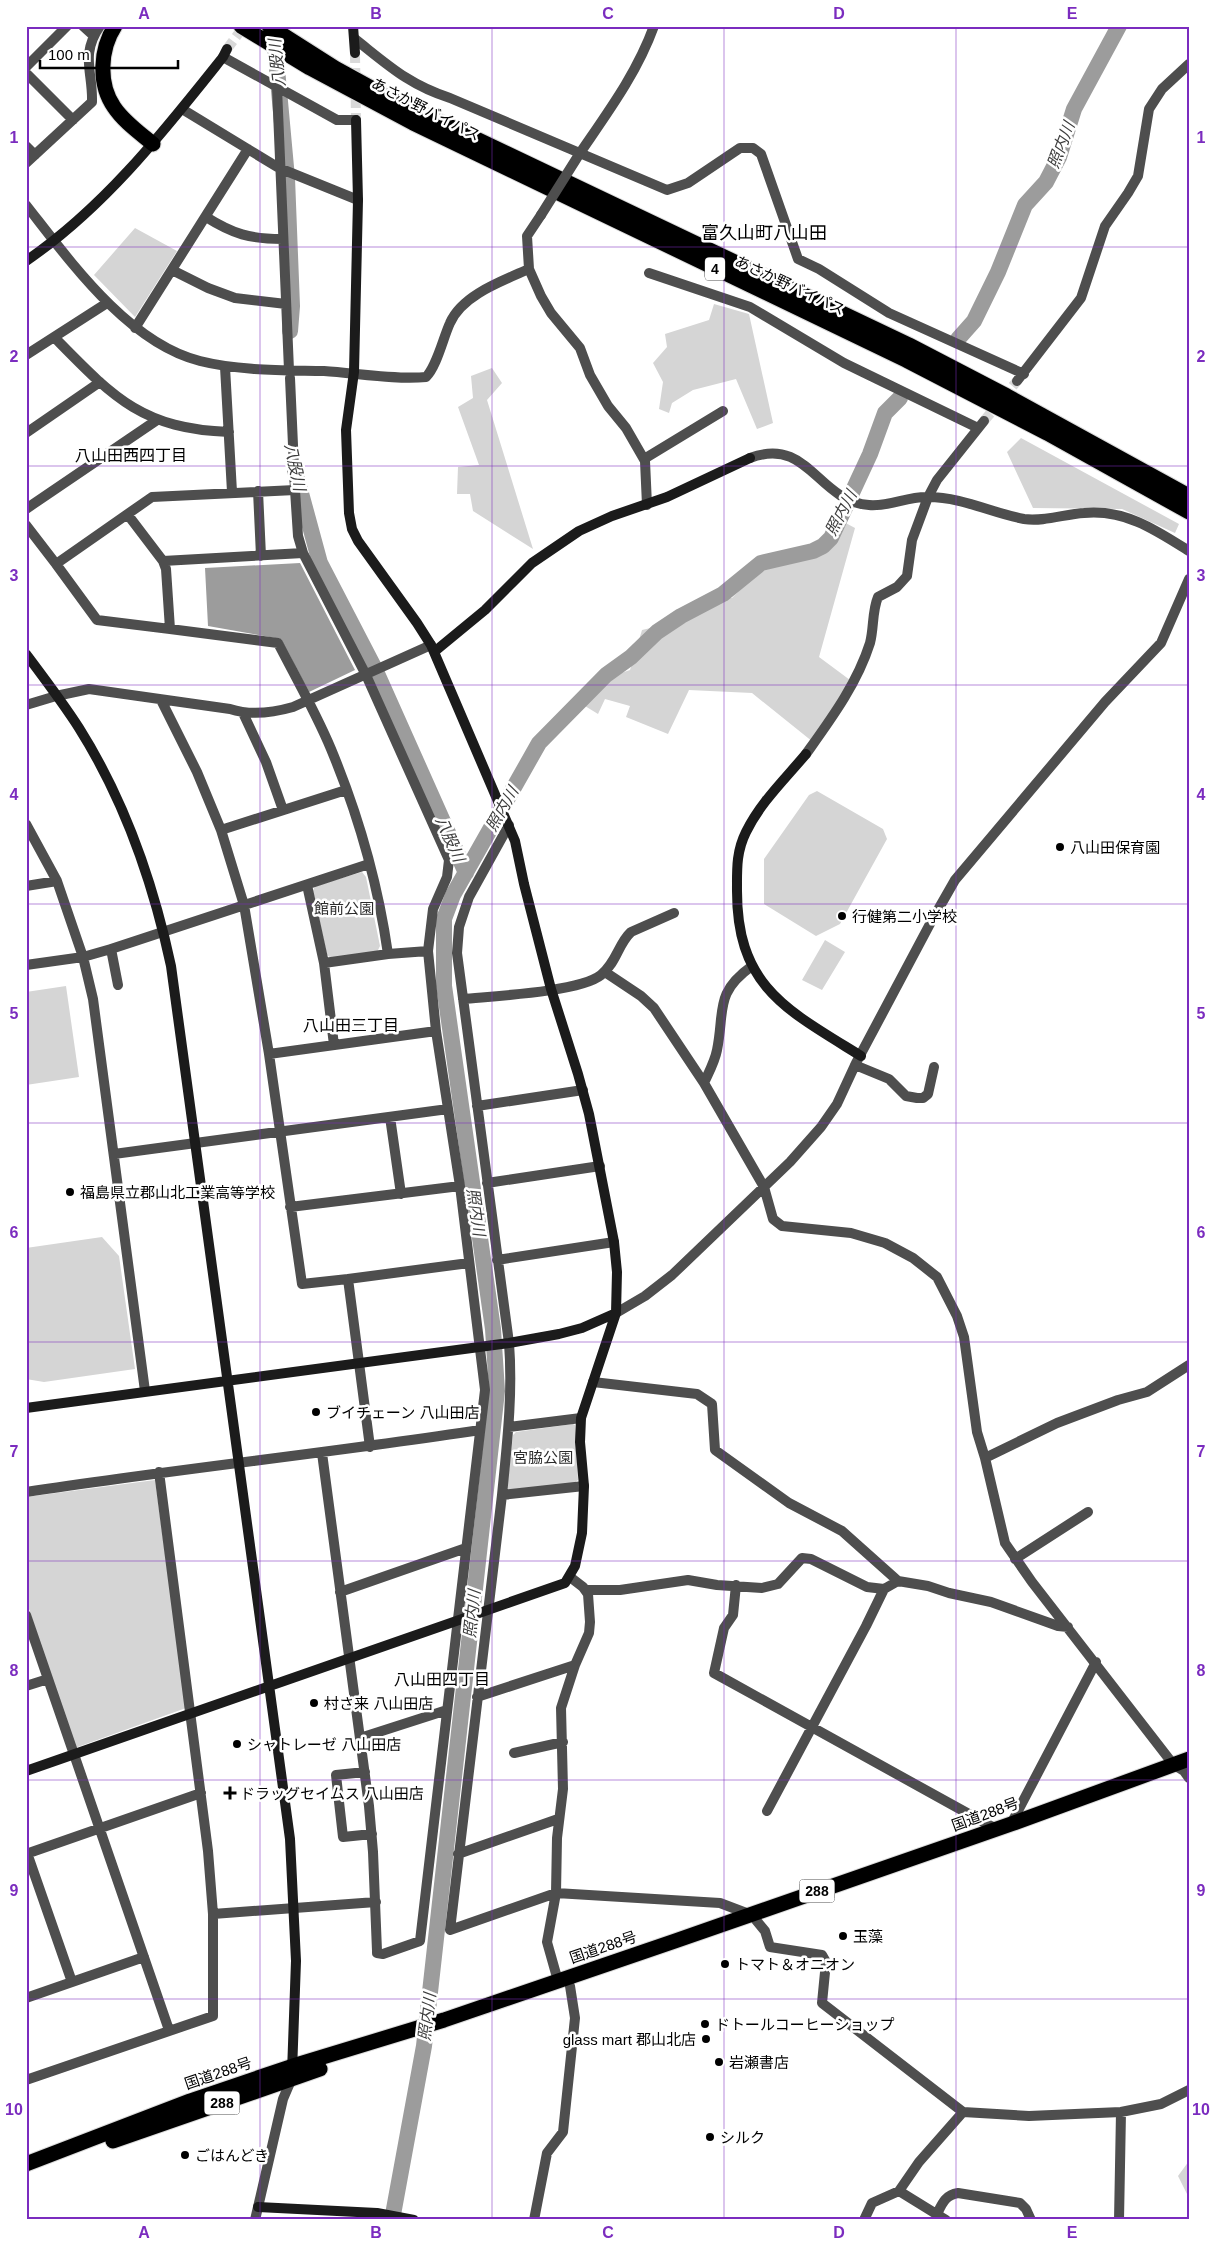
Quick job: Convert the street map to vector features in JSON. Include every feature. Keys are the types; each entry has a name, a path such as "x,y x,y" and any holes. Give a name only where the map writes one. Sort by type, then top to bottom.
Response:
{"highway":[{"path":"115,26 104,51 103,71 107,93 119,114 153,144"},
{"path":"229,26 286,61 312,62 301,40 278,26"},
{"name":"あさか野バイパス","path":"241,26 437,122 908,345 1189,496"},
{"name":"あさか野バイパス","path":"269,26 312,62 413,123 906,360 1047,433 1189,512"},
{"name":"国道288号","path":"753,1917 1003,1826 1185,1768"},
{"name":"国道288号","path":"26,2164 154,2114 445,2024 753,1917 996,1836 1185,1768"},
{"name":"国道288号","path":"26,2172 292,2072"}],"street":[{"path":"26,67 67,26"},
{"path":"83,26 94,36"},
{"path":"26,163 92,102 88,72 89,49 100,26"},
{"path":"353,26 355,53"},
{"path":"647,505 644,459 626,428 608,406 590,375 580,348 551,313 541,296 528,269 527,236 628,81 644,52 654,26"},
{"path":"355,39 396,72 424,90 450,98 667,190 688,183 740,148 753,148 761,154 798,259 819,269 889,313 1021,378 1081,298 1105,226 1128,194 1138,176 1149,109 1162,88 1189,64"},
{"path":"26,261 55,241 87,213 153,144 225,53 277,88 337,120 356,120 358,200 354,372 346,430 349,513 352,529 372,562 417,622 433,649 515,840 524,884 551,989 583,1090 600,1166 614,1242 617,1272 616,1313 581,1418 580,1442 584,1486 579,1552 570,1577 565,1583 269,1688 191,1713 26,1771"},
{"path":"26,73 73,120"},
{"path":"277,88 282,239 298,536 302,553 366,675 448,860 447,877 433,909 428,951 436,1031 460,1186 485,1390 420,1941 386,1954 377,1953 372,1834 322,1453"},
{"path":"182,109 279,168 358,200"},
{"path":"26,146 35,155"},
{"path":"136,328 248,150"},
{"path":"26,204 107,303 136,328 187,357 225,367 290,374 354,372 426,377 456,313 488,288 528,269"},
{"path":"206,217 231,232 243,236 257,239 282,239"},
{"path":"172,270 208,288 235,298 286,304"},
{"path":"649,273 750,307 844,363 981,425 937,480 928,497 912,540 909,573 897,587 878,597 870,641 857,673 840,706 806,754 767,799 749,826 738,851 738,923 744,948 752,966 768,988 790,1010 861,1056"},
{"path":"26,355 107,303"},
{"path":"54,337 100,382 132,408 157,420 184,428 229,432"},
{"path":"225,367 232,492"},
{"path":"26,433 100,382"},
{"path":"644,459 724,411"},
{"path":"26,509 157,420"},
{"path":"26,705 56,696 89,690 230,709 243,713 276,712 293,707 366,675 433,649 485,610 532,563 578,531 612,516 647,505 750,458 769,453 788,455 803,464 839,496 855,503 883,505 928,497 977,505 1026,519 1085,512 1111,513 1142,522 1189,551"},
{"path":"56,564 152,497 295,490"},
{"path":"258,491 261,556"},
{"path":"128,515 164,561 170,629"},
{"path":"26,525 97,620 278,644 308,700 330,748 346,790 369,864 384,927 388,954"},
{"path":"164,561 302,553"},
{"path":"26,1408 509,1343 574,1330 616,1313 645,1296 672,1275 790,1162 830,1116 855,1065 955,880 1104,702 1161,643 1189,579"},
{"path":"26,654 79,728 124,814 145,866 164,932 171,966 290,1839 295,1908 296,2014 292,2072 283,2099 256,2220"},
{"path":"161,700 197,772 221,830 244,906 269,1054 302,1284 469,1263"},
{"path":"243,713 266,762 283,810"},
{"path":"221,830 346,790"},
{"path":"26,824 57,881 83,957 100,1044 145,1391"},
{"path":"509,825 488,865 476,883 464,911 459,927 457,952 512,1376 502,1495 450,1930 556,1893 720,1903 753,1917 765,1930 770,1948 822,1955 826,1962 822,2003 963,2112 1029,2116 1121,2112 1161,2104 1189,2090"},
{"path":"26,965 83,957 111,949 369,864"},
{"path":"26,886 57,881"},
{"path":"307,885 324,963 334,1046"},
{"path":"463,999 581,985 599,977 605,972 630,934 674,913"},
{"path":"111,949 118,985"},
{"path":"324,963 388,954 428,951"},
{"path":"704,1083 717,1051 721,1006 739,975 752,966"},
{"path":"605,972 641,996 654,1008 704,1083 764,1187 773,1219 782,1226 851,1233 885,1243 913,1258 937,1276 957,1316 964,1337 977,1432 1005,1543 1015,1559 1068,1627 1185,1768"},
{"path":"269,1054 436,1031"},
{"path":"855,1065 889,1079 906,1096 917,1098 928,1094 934,1067"},
{"path":"477,1106 583,1090"},
{"path":"114,1154 448,1109"},
{"path":"390,1117 401,1194"},
{"path":"487,1183 600,1166"},
{"path":"290,1207 460,1186"},
{"path":"497,1260 614,1242"},
{"path":"348,1279 370,1447"},
{"path":"985,1458 1057,1422 1118,1400 1147,1392 1189,1365"},
{"path":"592,1382 697,1394 712,1404 715,1450 789,1503 842,1531 898,1581 928,1586 949,1593 991,1602 1058,1626 1068,1627"},
{"path":"509,1427 581,1418"},
{"path":"26,1492 159,1472 370,1447 480,1430"},
{"path":"26,2080 213,2016 213,1914 201,1793 159,1472"},
{"path":"502,1495 584,1486"},
{"path":"1015,1559 1088,1512"},
{"path":"340,1592 466,1548"},
{"path":"586,1590 620,1590 688,1580 717,1585 762,1588 775,1586 799,1560 805,1558 812,1559 867,1587 884,1589"},
{"path":"534,2220 547,2154 563,2132 575,2018 564,1983 547,1942 556,1893 558,1819 563,1789 562,1701 590,1627 590,1601 586,1590 570,1577"},
{"path":"767,1811 884,1589 898,1581"},
{"path":"736,1585 733,1615 724,1628 714,1673 1003,1826 1096,1662"},
{"path":"26,1615 169,2030"},
{"path":"477,1697 575,1665"},
{"path":"26,1686 48,1679"},
{"path":"360,1738 447,1710"},
{"path":"514,1753 563,1742"},
{"path":"365,1772 336,1775 343,1837 372,1834"},
{"path":"72,1982 26,1854 201,1793"},
{"path":"458,1854 558,1819"},
{"path":"213,1914 376,1902"},
{"path":"26,1998 144,1957"},
{"path":"864,2220 872,2203 899,2191 919,2162 963,2112"},
{"path":"1119,2220 1121,2112"},
{"path":"899,2191 941,2217 945,2200 958,2194 1020,2203 1026,2209 1031,2220"},
{"path":"258,2207 384,2214 414,2220"}],"green space":[{"path":"135,228 177,251 135,317 94,275"},
{"path":"714,304 749,314 773,423 757,429 736,379 693,390 672,403 669,413 659,409 663,382 653,363 667,347 665,334 709,320"},
{"path":"492,368 502,383 487,400 533,549 473,511 470,494 457,494 458,467 479,465 458,407 473,398 471,376"},
{"path":"1021,438 1179,524 1175,533 1122,509 1033,508 1007,452"},
{"path":"840,520 855,528 819,657 850,680 813,742 752,693 689,690 668,734 626,717 630,706 605,699 598,714 585,706 606,678 630,670 642,630 676,622 723,598 732,598 764,565 818,545"},
{"path":"817,791 883,829 887,839 840,924 816,936 764,904 764,859 809,795"},
{"name":"館前公園","path":"362,872 366,877 380,946 377,952 331,958 327,955 313,891 315,886"},
{"path":"825,940 845,952 822,990 802,980"},
{"path":"66,986 79,1077 26,1085 26,992"},
{"path":"102,1237 119,1256 135,1369 44,1382 26,1379 26,1248"},
{"name":"宮脇公園","path":"575,1425 578,1480 574,1483 510,1491 507,1488 513,1435 516,1432"},
{"path":"155,1480 186,1708 75,1748 26,1600 26,1497"},
{"path":"1189,2161 1189,2198 1178,2176"}],"shaded area":[{"path":"300,563 355,670 309,692 281,639 208,626 205,568"}],"waterway":[{"name":"照内川","path":"958,339 974,321 998,272 1025,205 1046,182 1059,157 1074,109 1119,26"},
{"name":"八股川","path":"274,36 287,178 292,306 290,331"},
{"name":"照内川","path":"392,2220 424,2046 497,1391 493,1329 444,986 444,919 453,895 539,743 606,675 631,657 657,632 681,616 723,594 761,563 813,551 823,546 831,538 870,454 885,413 900,398"},
{"name":"八股川","path":"295,471 320,563 375,669 466,873"}],"tunnel":[{"path":"227,49 244,26"},
{"path":"355,53 356,120"},
{"path":"984,421 1017,381"}],"place":[{"name":"八山田保育園","path":"1060,847"},
{"name":"行健第二小学校","path":"842,916"},
{"name":"福島県立郡山北工業高等学校","path":"70,1192"},
{"name":"ブイチェーン 八山田店","path":"316,1412"},
{"name":"村さ来 八山田店","path":"314,1703"},
{"name":"シャトレーゼ 八山田店","path":"237,1744"},
{"name":"ドラッグセイムス 八山田店","path":"230,1793"},
{"name":"玉藻","path":"843,1936"},
{"name":"トマト＆オニオン","path":"725,1964"},
{"name":"ドトールコーヒーショップ","path":"705,2024"},
{"name":"glass mart 郡山北店","path":"706,2039"},
{"name":"岩瀬書店","path":"719,2062"},
{"name":"シルク","path":"710,2137"},
{"name":"ごはんどき","path":"185,2155"}],"district":[{"name":"富久山町八山田","path":"764,233"},
{"name":"八山田西四丁目","path":"131,455"},
{"name":"八山田三丁目","path":"351,1025"},
{"name":"八山田四丁目","path":"442,1679"}]}
